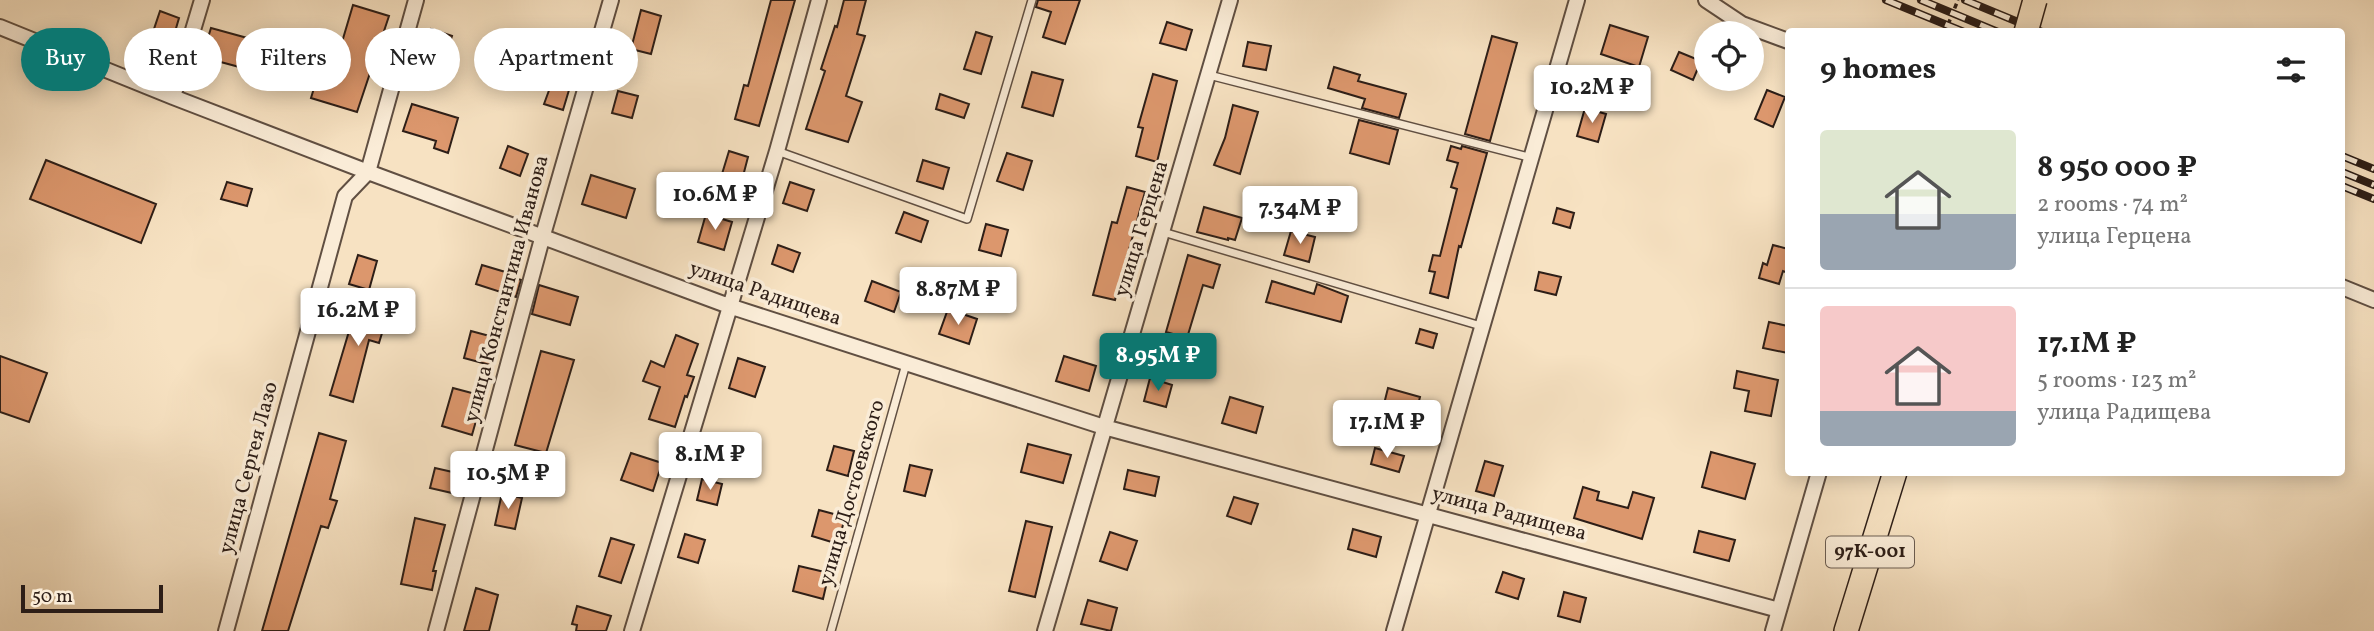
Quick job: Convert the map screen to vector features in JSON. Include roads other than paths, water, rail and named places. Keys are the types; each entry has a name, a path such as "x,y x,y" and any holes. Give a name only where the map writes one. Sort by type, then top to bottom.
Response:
{"main road":[{"path":"2027,28 2035,0"},
{"name":"97К-001","path":"1846,631 1894,476"}],"street":[{"path":"173,97 202,0"},
{"name":"улица Сергея Лазо","path":"226,631 345,196 368,172 416,0"},
{"name":"улица Константина Иванова","path":"436,631 543,235 611,0"},
{"path":"632,631 777,151 819,0"},
{"name":"улица Герцена","path":"1045,631 1230,0"},
{"path":"1394,631 1577,0"},
{"path":"1706,0 1742,24 1785,40"},
{"name":"улица Радищева","path":"0,27 368,172 729,306 1104,427 1779,610"},
{"path":"2345,288 2374,300"},
{"path":"1773,631 1818,476"}],"lane":[{"path":"777,151 967,219 1032,0"},
{"path":"1209,75 1532,158"},
{"path":"1163,232 1481,326"},
{"name":"улица Достоевского","path":"831,631 906,363"}],"railway":[{"path":"1886,0 1954,28"},
{"path":"1921,0 1988,28"},
{"path":"1965,0 2032,28"},
{"path":"2345,157 2374,169"},
{"path":"2345,173 2374,185"},
{"path":"2345,187 2374,199"}]}
